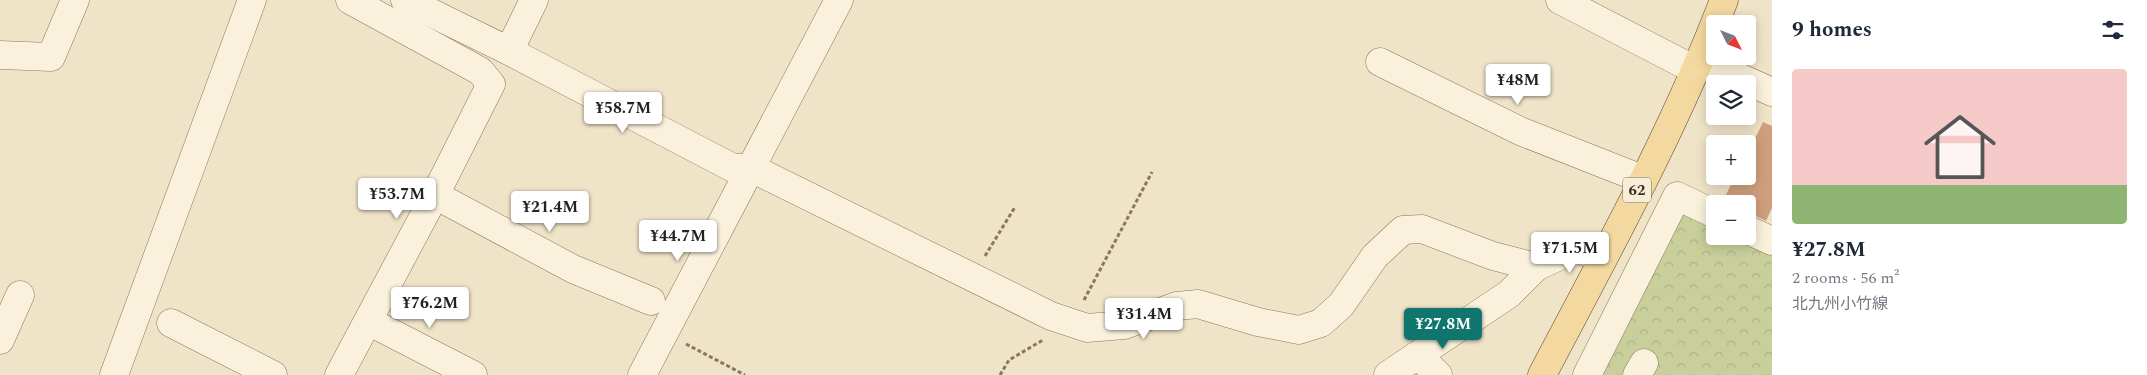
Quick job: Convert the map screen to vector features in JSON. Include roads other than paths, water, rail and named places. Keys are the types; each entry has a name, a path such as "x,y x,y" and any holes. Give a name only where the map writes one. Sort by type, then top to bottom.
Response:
{"main road":[{"name":"62","path":"1542,375 1603,258 1698,65 1724,0"}],"street":[{"path":"0,54 51,57 75,0"},
{"path":"117,373 252,0"},
{"path":"339,375 435,195 491,84 480,71 350,0"},
{"path":"405,0 509,51 733,168 751,168 972,278 1087,328 1124,325 1177,306 1198,304 1258,322 1299,330 1321,323 1341,305 1375,256 1403,230 1422,229 1494,256 1536,267"},
{"path":"509,51 534,0"},
{"path":"642,375 839,0"},
{"path":"1560,0 1698,65 1772,92"},
{"path":"1380,62 1520,131 1642,180"},
{"path":"435,195 574,269 651,301"},
{"path":"1587,375 1677,196 1706,210"},
{"path":"1756,234 1772,241"},
{"path":"1388,375 1509,294 1536,267 1576,248 1603,258"},
{"path":"0,340 20,295"},
{"path":"368,321 473,375"},
{"path":"170,323 273,375"},
{"path":"1418,355 1438,375"}]}
